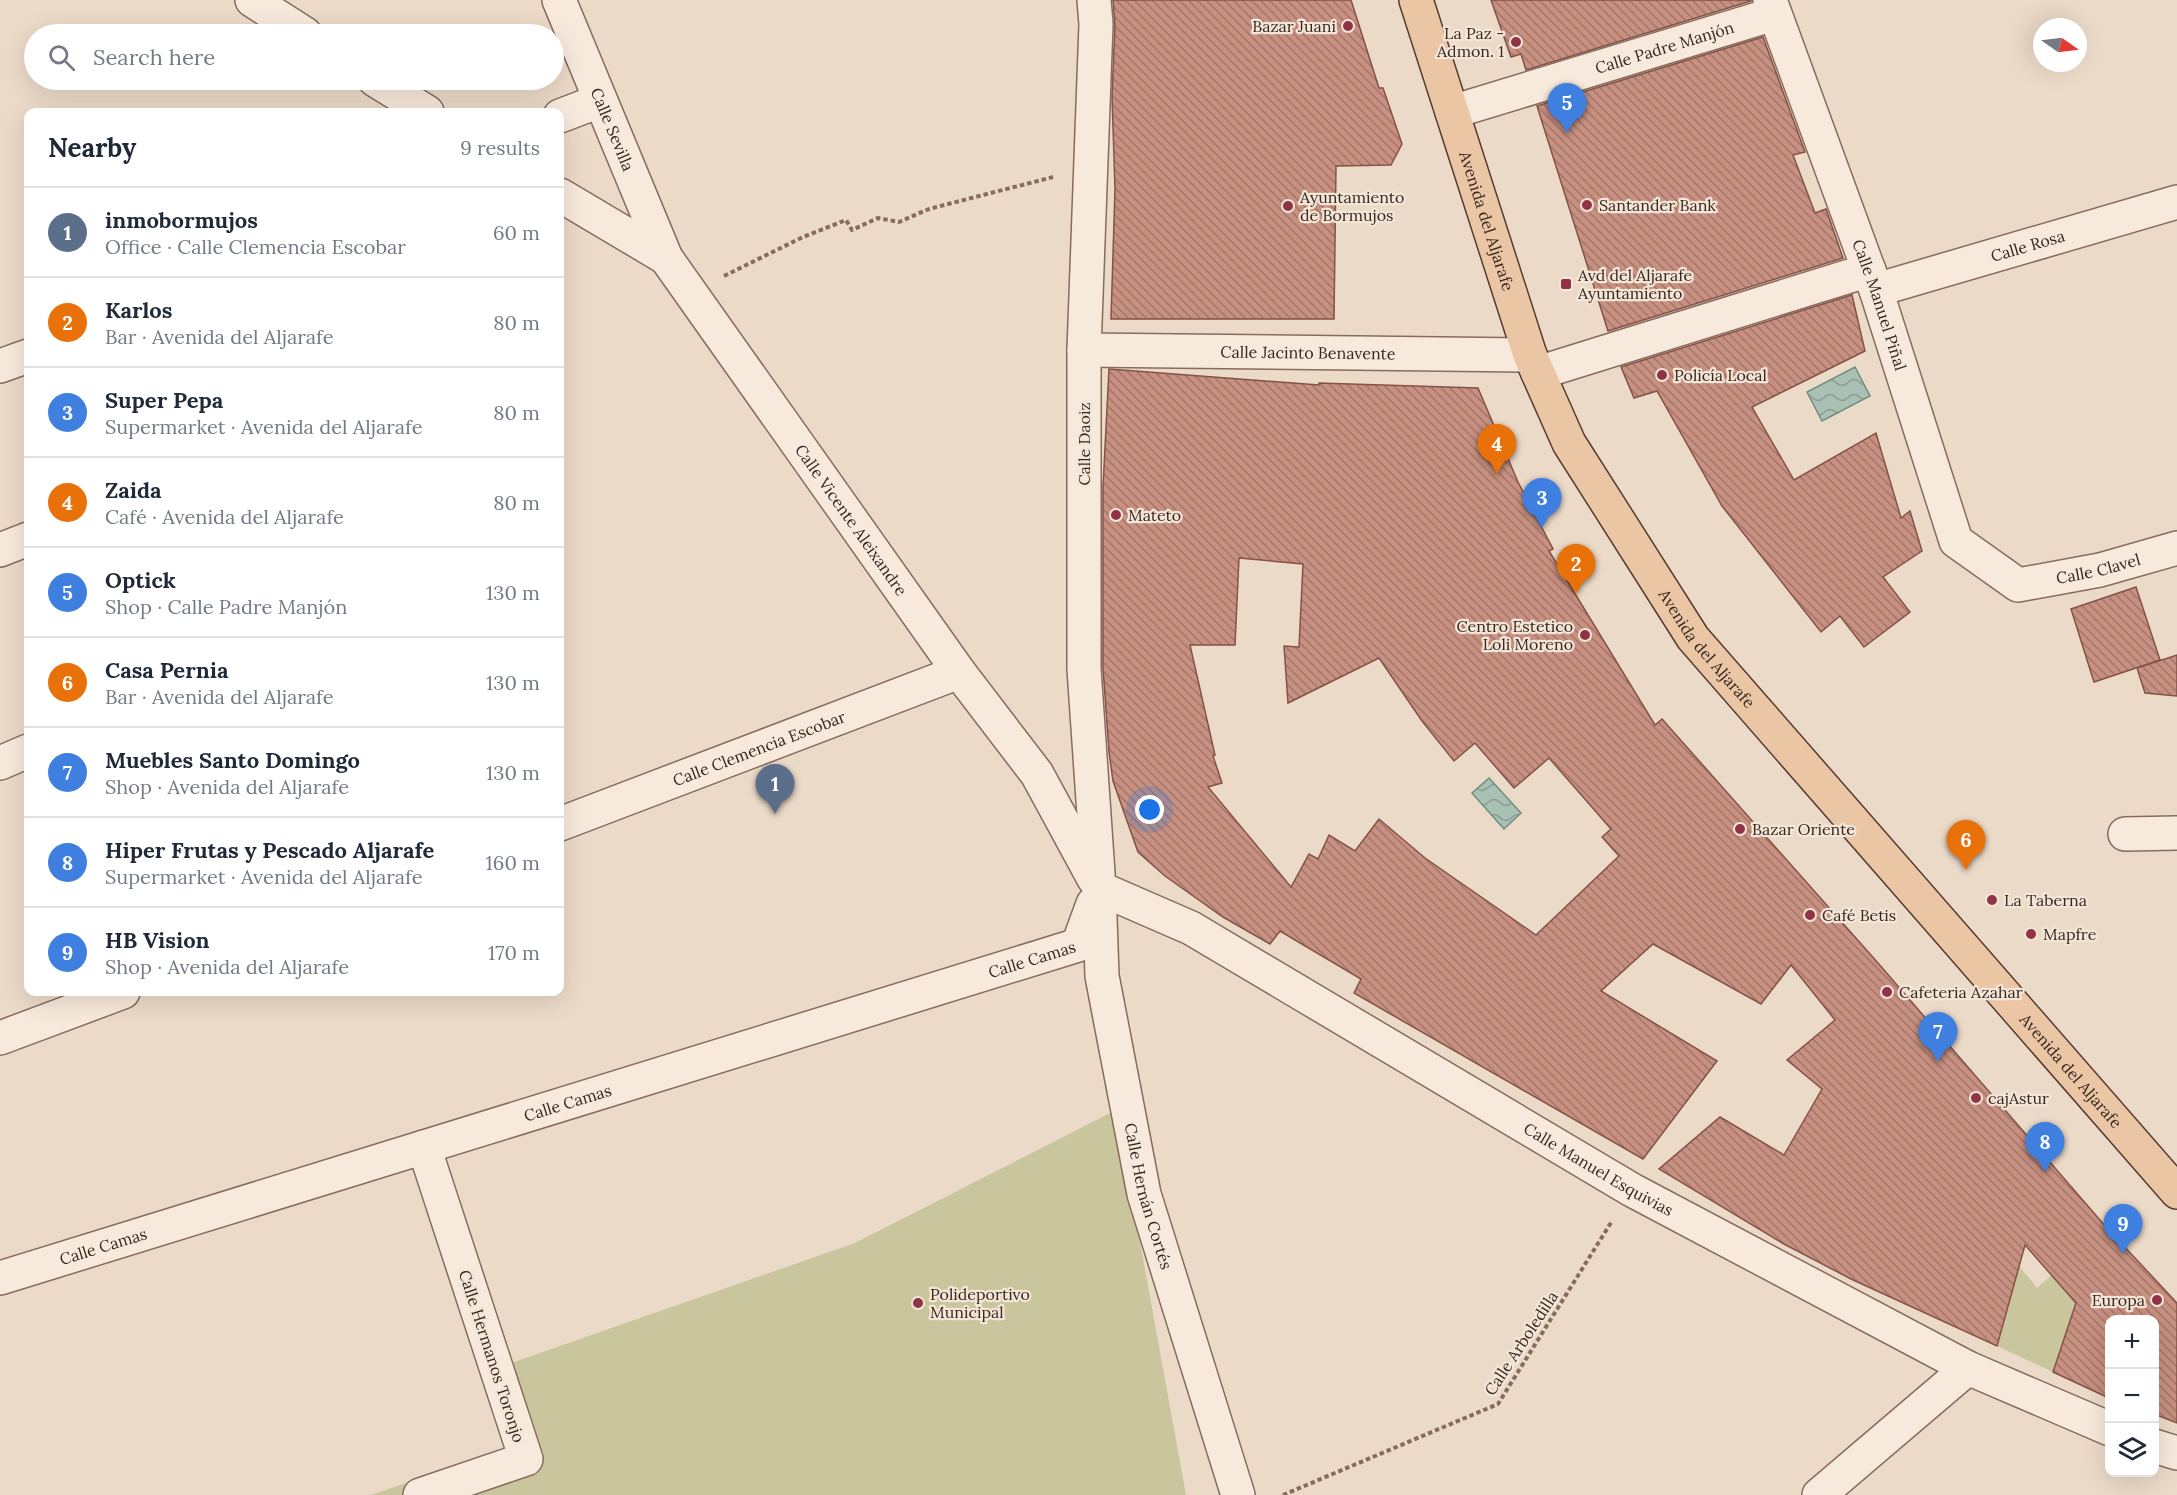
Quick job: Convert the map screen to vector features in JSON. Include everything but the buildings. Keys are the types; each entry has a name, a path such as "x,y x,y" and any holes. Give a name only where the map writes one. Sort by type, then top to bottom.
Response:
{"main road":[{"name":"Avenida del Aljarafe","path":"1416,0 1534,364 1569,443 1693,638 2177,1192"}],"street":[{"path":"252,0 289,24"},
{"name":"Calle Sevilla","path":"559,0 666,258"},
{"name":"Calle Daoiz","path":"1094,0 1096,24 1084,350 1083,669 1099,888"},
{"name":"Calle Padre Manjón","path":"1452,112 1772,7"},
{"name":"Calle Manuel Piñal","path":"1772,7 1872,280 1956,540 2018,585"},
{"path":"391,90 420,108"},
{"path":"564,114 599,101"},
{"name":"Calle Vicente Aleixandre","path":"564,197 666,258 958,672 1037,774 1099,888"},
{"name":"Calle Rosa","path":"1534,364 2177,202"},
{"name":"Calle Jacinto Benavente","path":"1084,350 1534,364"},
{"path":"0,366 24,357"},
{"path":"0,550 24,541"},
{"name":"Calle Clavel","path":"2018,585 2100,570 2177,548"},
{"name":"Calle Clemencia Escobar","path":"564,822 958,672"},
{"path":"0,763 24,753"},
{"path":"2126,834 2177,833"},
{"name":"Calle Camas","path":"0,1278 1078,945 1099,888"},
{"name":"Calle Manuel Esquivias","path":"1099,888 1191,928 1632,1190 1968,1368 2105,1427"},
{"name":"Calle Hernán Cortés","path":"1099,888 1102,976 1144,1194 1238,1495"},
{"path":"0,1038 112,996"},
{"name":"Calle Hermanos Toronjo","path":"420,1495 525,1459 424,1147"},
{"path":"1819,1495 1968,1368"},
{"path":"2159,1448 2177,1453"}],"path":[{"path":"742,266 803,237 846,220 852,230 878,218 899,222 929,209 1091,167"},
{"name":"Calle Arboledilla","path":"1283,1495 1498,1404 1632,1190"}],"shaded area":[{"name":"Polideportivo Municipal","path":"1116,1110 1186,1495 371,1495 504,1450 514,1362 855,1243"},
{"path":"2019,1266 2037,1288 2052,1275 2078,1302 2053,1372 1997,1346"}],"water":[{"path":"1855,367 1870,396 1822,421 1807,392"},
{"path":"1489,778 1521,813 1504,829 1472,793"}],"place":[{"name":"Bazar Juani","path":"1348,26"},
{"name":"La Paz - Admon. 1","path":"1516,42"},
{"name":"Optick","path":"1567,133"},
{"name":"Santander Bank","path":"1587,205"},
{"name":"Ayuntamiento de Bormujos","path":"1288,206"},
{"name":"Avd del Aljarafe Ayuntamiento","path":"1566,284"},
{"name":"Policía Local","path":"1662,375"},
{"name":"Zaida","path":"1497,474"},
{"name":"Mateto","path":"1116,515"},
{"name":"Super Pepa","path":"1542,528"},
{"name":"Karlos","path":"1576,594"},
{"name":"Centro Estetico Loli Moreno","path":"1585,635"},
{"name":"inmobormujos","path":"775,814"},
{"name":"Bazar Oriente","path":"1740,829"},
{"name":"Casa Pernia","path":"1966,870"},
{"name":"La Taberna","path":"1992,900"},
{"name":"Café Betis","path":"1810,915"},
{"name":"Mapfre","path":"2031,934"},
{"name":"Cafeteria Azahar","path":"1887,992"},
{"name":"Muebles Santo Domingo","path":"1938,1062"},
{"name":"cajAstur","path":"1976,1098"},
{"name":"Hiper Frutas y Pescado Aljarafe","path":"2045,1172"},
{"name":"HB Vision","path":"2123,1254"},
{"name":"Europa","path":"2157,1300"},
{"name":"Polideportivo Municipal","path":"918,1303"}]}
